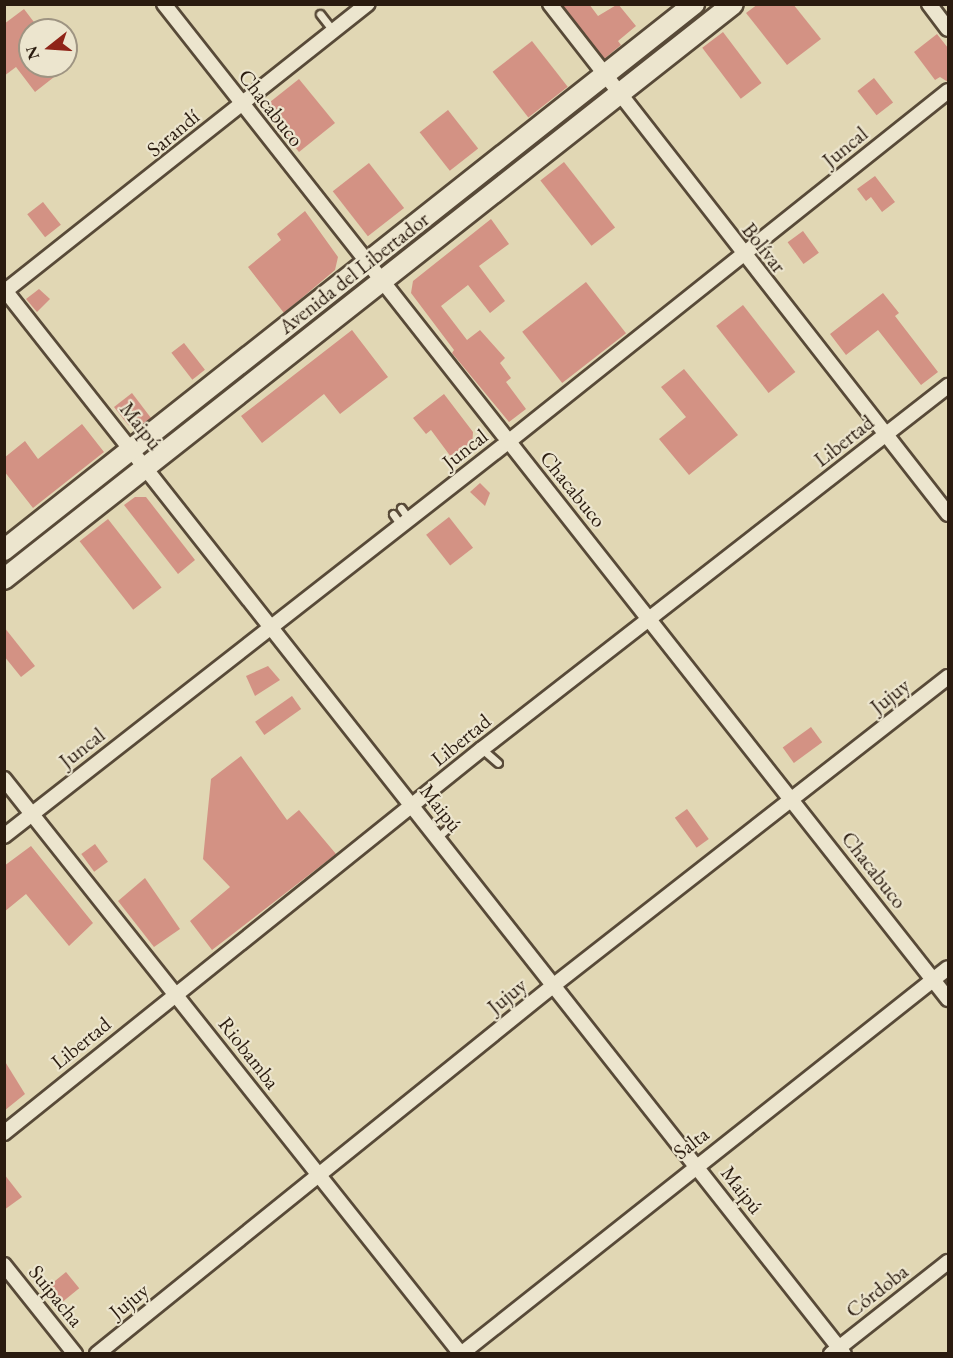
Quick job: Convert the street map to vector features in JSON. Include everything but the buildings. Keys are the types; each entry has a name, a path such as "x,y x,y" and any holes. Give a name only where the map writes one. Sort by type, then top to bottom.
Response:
{"main road":[{"name":"Avenida del Libertador","path":"4,550 694,4"},
{"name":"Avenida del Libertador","path":"4,579 733,4"}],"street":[{"name":"Chacabuco","path":"164,4 381,282 651,619 948,999"},
{"name":"Sarandí","path":"5,291 368,4"},
{"name":"Bolívar","path":"550,4 621,93 743,256 948,514"},
{"path":"929,4 948,29"},
{"name":"Juncal","path":"4,836 270,626 401,516 508,442 948,91"},
{"name":"Maipú","path":"5,291 554,985 838,1351"},
{"name":"Libertad","path":"4,1133 482,749 948,386"},
{"name":"Jujuy","path":"97,1353 554,985 948,677"},
{"name":"Riobamba","path":"4,779 461,1353"},
{"name":"Salta","path":"461,1353 948,968"},
{"name":"Córdoba","path":"838,1351 948,1262"},
{"name":"Suipacha","path":"4,1265 75,1353"}],"lane":[{"path":"320,14 334,32"},
{"path":"482,749 498,763"},
{"path":"437,838 451,825"}]}
